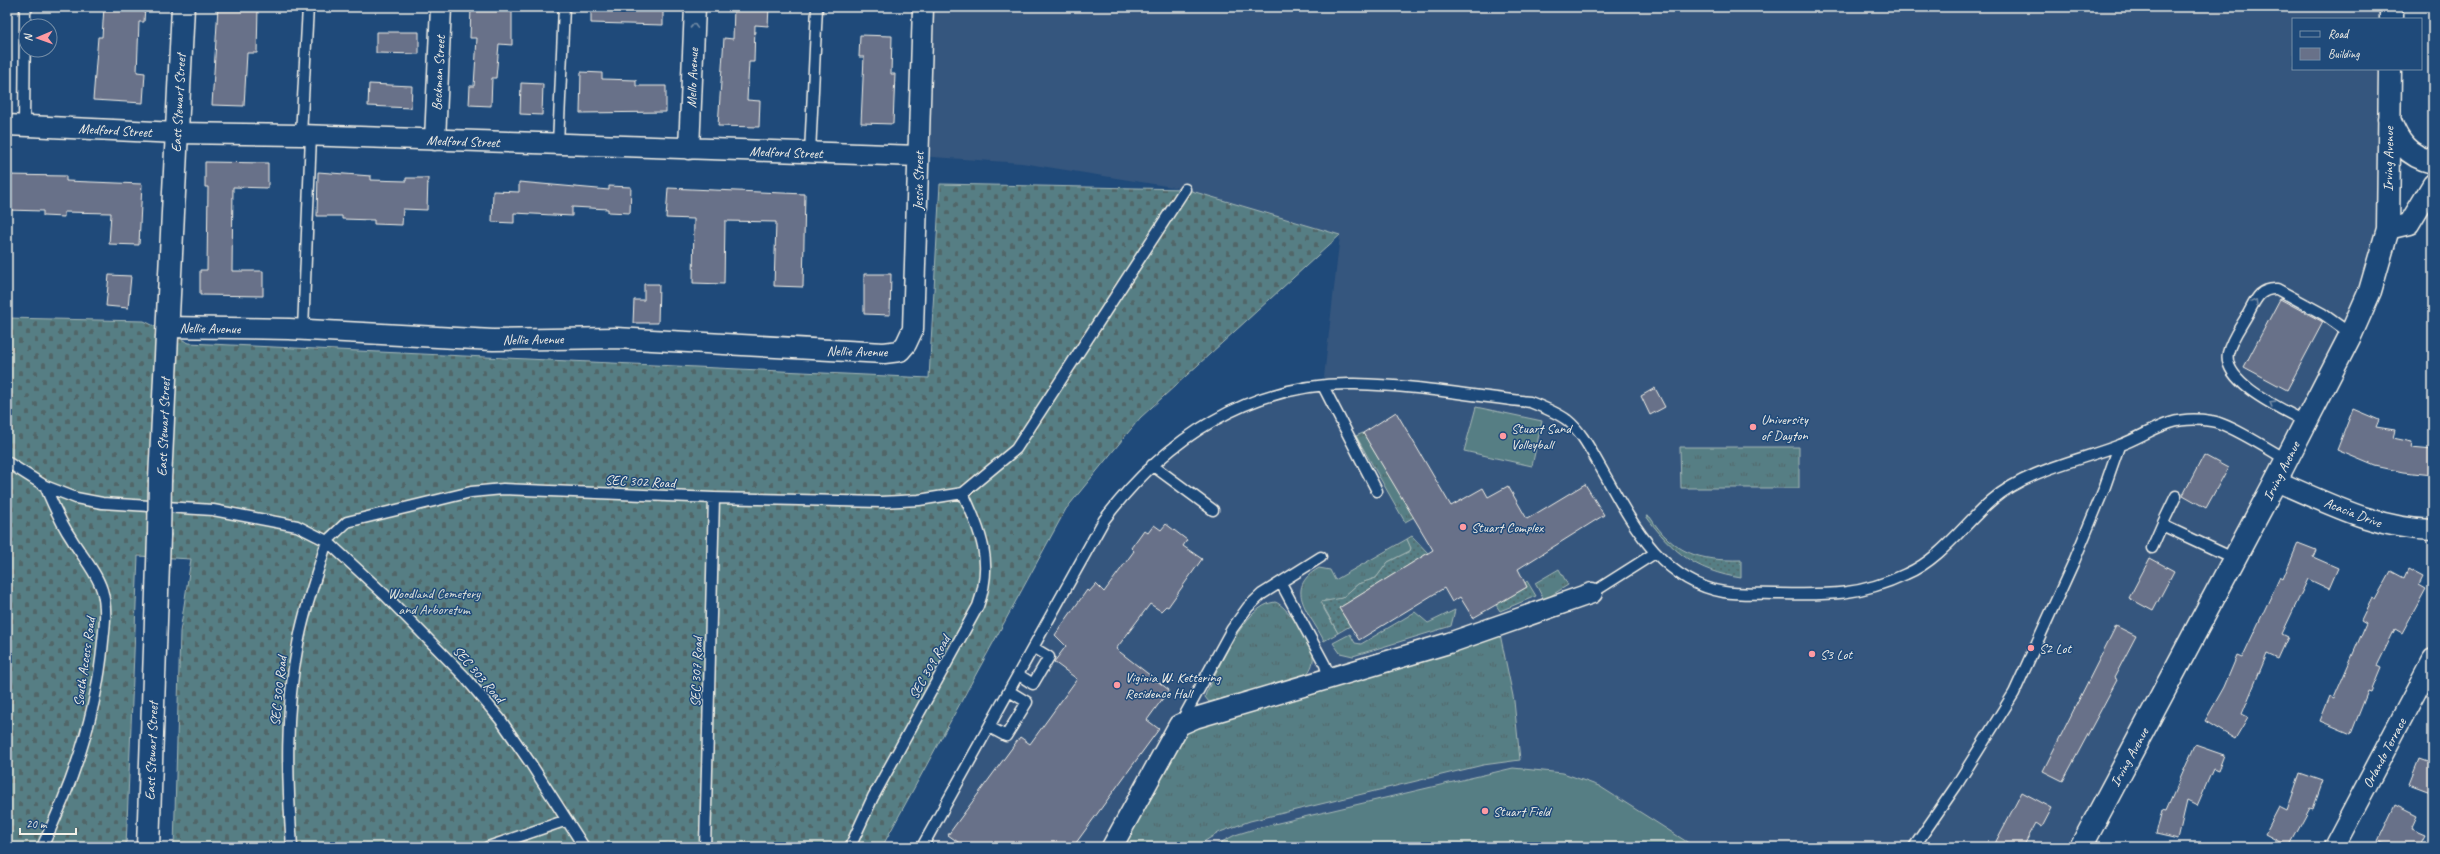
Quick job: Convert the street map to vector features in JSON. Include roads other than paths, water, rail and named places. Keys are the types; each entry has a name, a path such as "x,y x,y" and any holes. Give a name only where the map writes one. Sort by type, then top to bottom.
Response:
{"street":[{"name":"East Stewart Street","path":"148,847 160,480 183,7"},
{"name":"Beckman Street","path":"435,140 441,7"},
{"name":"Mello Avenue","path":"689,149 695,7"},
{"name":"Jessie Street","path":"900,351 906,344 913,329 923,7"},
{"path":"2391,7 2391,18"},
{"name":"Irving Avenue","path":"2081,847 2287,460 2351,334 2370,291 2388,230 2388,117 2390,70"},
{"path":"2388,117 2398,140 2403,147 2433,162"},
{"name":"Medford Street","path":"16,125 177,133 306,135 918,156"},
{"path":"2388,230 2409,224 2433,184"},
{"name":"Nellie Avenue","path":"167,327 303,330 493,340 616,338 868,352 900,351"},
{"name":"Acacia Drive","path":"2276,481 2372,522 2396,527 2433,530"},
{"path":"1112,847 1179,725 1195,718 1449,643 1592,593"},
{"name":"Orlando Terrace","path":"2334,847 2433,659"}],"lane":[{"path":"16,125 25,12 28,7"},
{"path":"303,330 308,7"},
{"path":"558,144 564,7"},
{"path":"810,153 817,7"},
{"path":"963,493 1016,449 1185,189"},
{"path":"2306,422 2236,380 2228,364 2228,353 2232,342 2260,293 2268,288 2277,289 2323,314 2351,334"},
{"path":"922,847 1104,520 1127,490 1152,464 1192,433 1223,415 1249,404 1323,386 1382,385 1530,402 1549,409 1568,421 1583,438 1622,506 1664,564 1686,578 1720,591 1833,595 1859,591 1905,575 1925,564 1992,500 2008,489 2036,475 2119,446 2171,423 2193,420 2213,421 2287,460"},
{"path":"1323,386 1377,491"},
{"path":"1914,847 1956,786 2014,693 2076,560 2119,446"},
{"name":"SEC 303 Road","path":"7,462 45,486 76,498 102,503 214,510 289,524 327,541 385,595 464,676 500,719 584,847"},
{"path":"1152,464 1213,510"},
{"name":"South Access Road","path":"42,847 66,794 94,704 100,670 105,612 102,592 97,579 64,527 45,486"},
{"name":"SEC 302 Road","path":"327,541 347,522 471,492 503,489 714,498 881,502 919,500 963,493"},
{"name":"SEC 309 Road","path":"850,847 873,797 978,606 985,587 987,568 985,550 963,493"},
{"path":"2152,548 2176,496"},
{"name":"SEC 307 Road","path":"705,847 714,498"},
{"path":"2162,525 2235,558"},
{"name":"SEC 300 Road","path":"292,847 287,744 293,675 298,642 327,541"},
{"path":"1592,593 1655,553"},
{"path":"1179,725 1242,613 1257,597 1321,557"},
{"path":"1281,583 1325,665 1329,679"},
{"path":"1019,675 1033,684 1049,657 1034,648"},
{"path":"989,727 1006,736 1027,702 1009,692"},
{"path":"488,847 567,820"}],"place":[{"name":"University of Dayton","path":"1753,427"},
{"name":"Stuart Sand Volleyball","path":"1503,436"},
{"name":"Stuart Complex","path":"1463,527"},
{"name":"S2 Lot","path":"2031,648"},
{"name":"S3 Lot","path":"1812,654"},
{"name":"Viginia W. Kettering Residence Hall","path":"1117,685"},
{"name":"Stuart Field","path":"1485,811"}],"park label":[{"name":"Woodland Cemetery and Arboretum","path":"434,602"}]}
